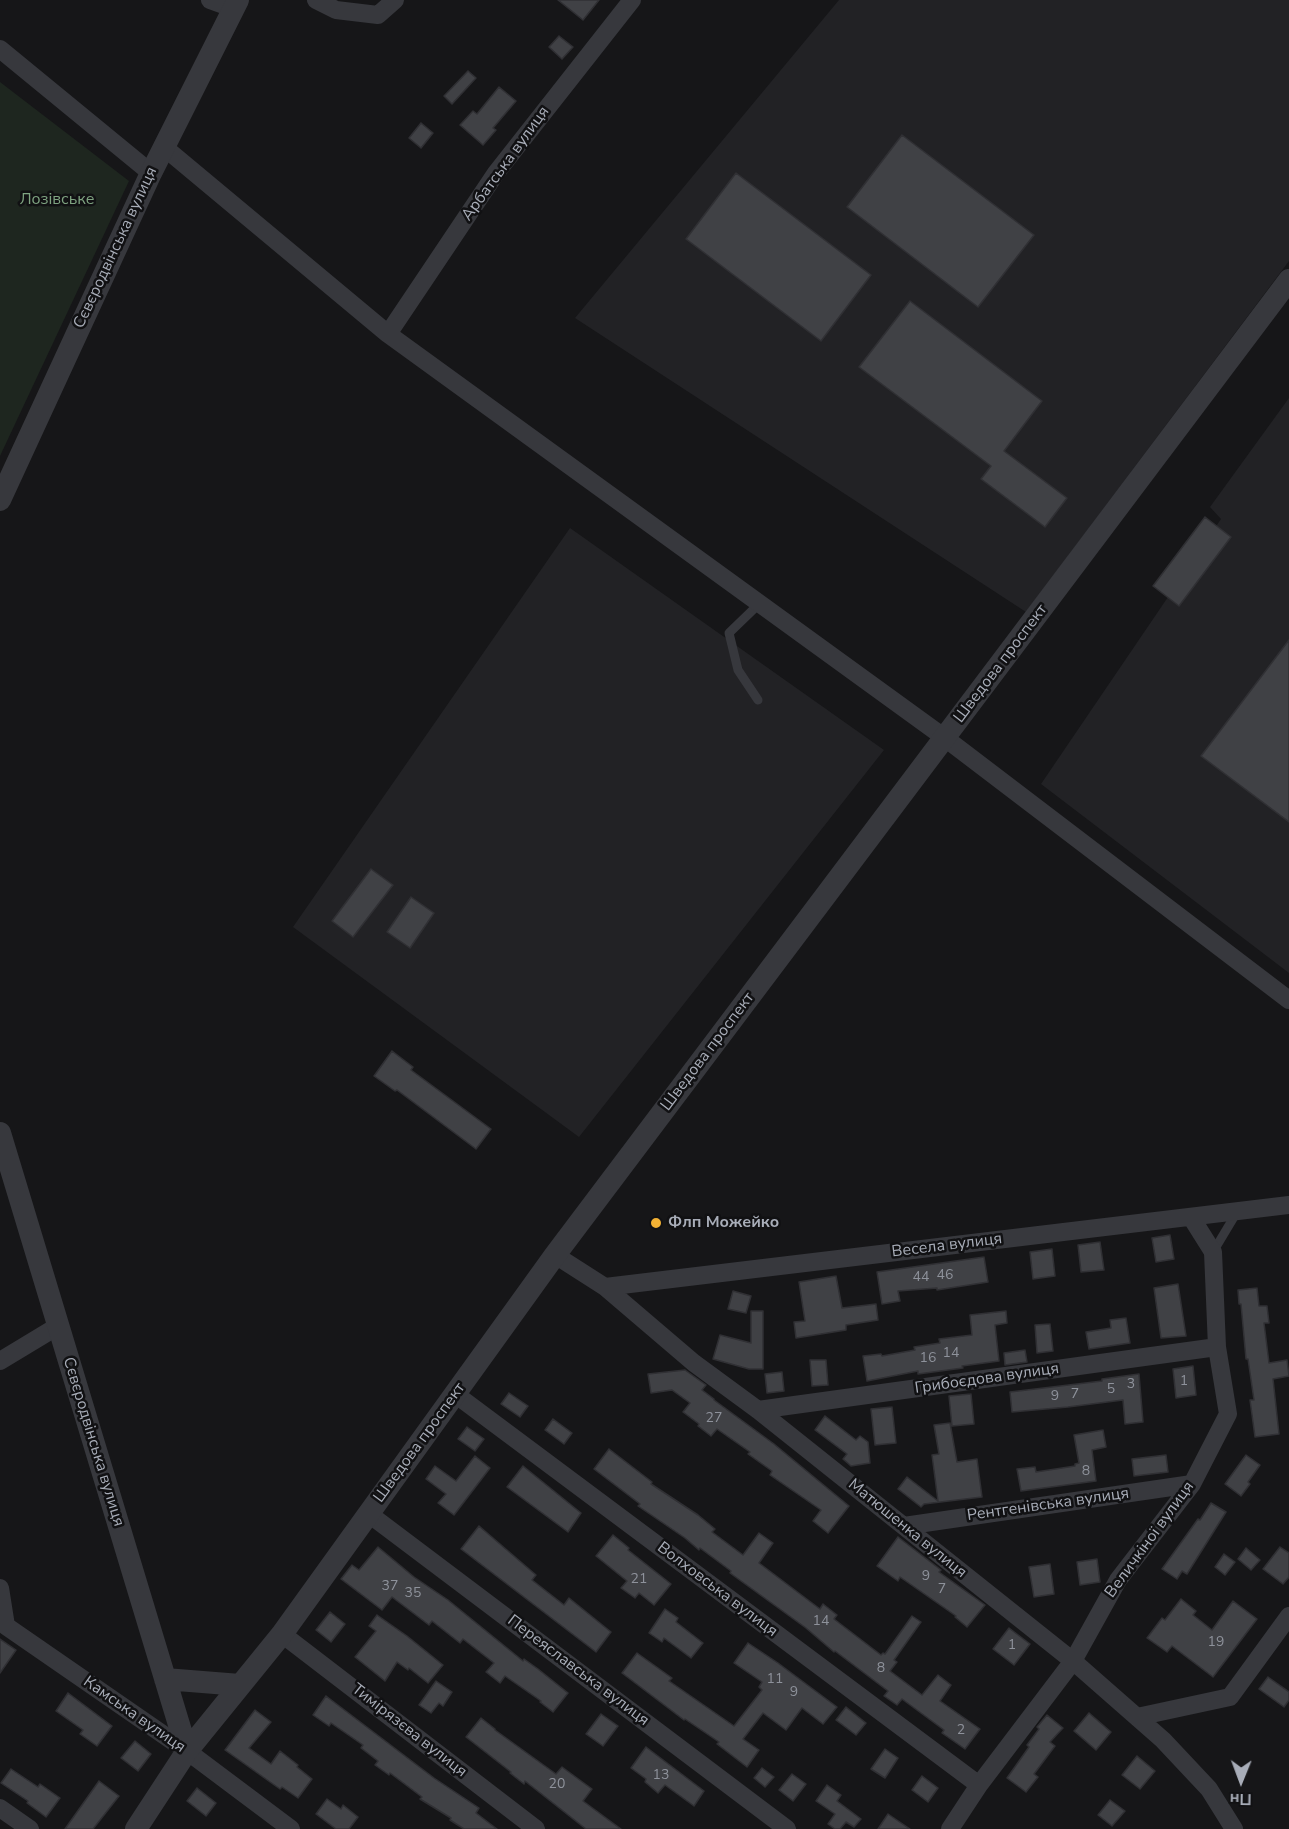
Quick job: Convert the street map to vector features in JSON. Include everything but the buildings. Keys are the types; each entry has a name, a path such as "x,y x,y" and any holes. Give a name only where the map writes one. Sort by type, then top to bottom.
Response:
{"street":[{"path":"210,0 237,4"},
{"path":"316,0 336,10 378,15 394,0"},
{"name":"Арбатська вулиця","path":"388,334 495,173 632,0"},
{"name":"Сєвєродвінська вулиця","path":"0,500 151,173 237,4"},
{"path":"0,49 151,173"},
{"path":"165,148 388,334 945,738 1289,1000"},
{"name":"Шведова проспект","path":"136,1829 187,1750 282,1634 555,1255 1289,280"},
{"name":"Сєвєродвінська вулиця","path":"0,1133 187,1750"},
{"name":"Весела вулиця","path":"605,1287 1289,1205"},
{"path":"1191,1217 1213,1252"},
{"name":"Величкіної вулиця","path":"950,1829 979,1785 1073,1661 1118,1580 1192,1484 1228,1414 1216,1347 1213,1252"},
{"name":"Матюшенка вулиця","path":"555,1255 605,1287 694,1363 758,1410 1073,1661 1163,1740 1209,1789 1234,1829"},
{"path":"0,1361 58,1326"},
{"name":"Грибоєдова вулиця","path":"758,1410 1216,1347"},
{"name":"Волховська вулиця","path":"455,1394 979,1785"},
{"name":"Рентгенівська вулиця","path":"904,1526 1192,1484"},
{"name":"Переяславська вулиця","path":"369,1514 787,1829"},
{"name":"Камська вулиця","path":"0,1588 6,1626 187,1750 291,1829"},
{"path":"1137,1717 1230,1697 1289,1616"},
{"name":"Тимірязєва вулиця","path":"282,1634 536,1829"},
{"path":"165,1678 240,1685"},
{"path":"0,1808 30,1829"}],"lane":[{"path":"758,700 738,670 729,633 760,603"},
{"path":"1213,1252 1237,1212"}],"shaded area":[{"path":"839,0 1289,0 1289,261 1026,612 575,318"},
{"path":"1289,398 1289,973 1041,784 1221,519 1210,507"},
{"path":"570,528 884,750 579,1137 293,927"}],"green space":[{"name":"Лозівське","path":"0,82 129,181 0,456"}],"place":[{"name":"Флп Можейко","path":"656,1223"}]}
